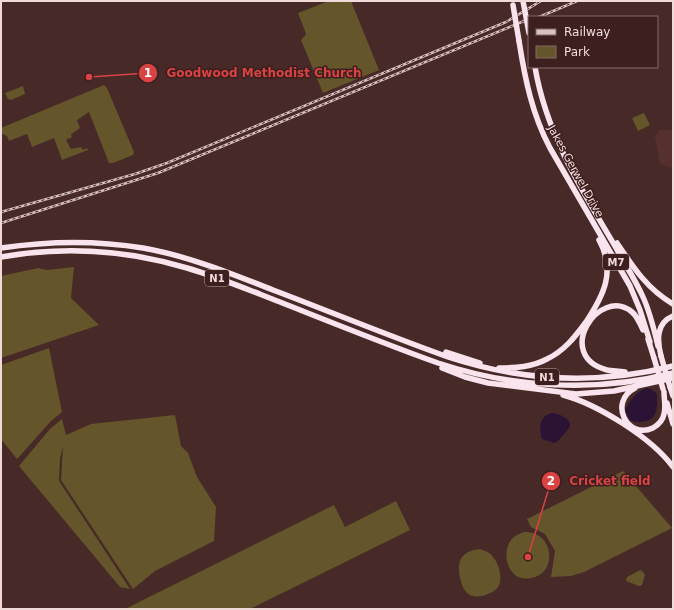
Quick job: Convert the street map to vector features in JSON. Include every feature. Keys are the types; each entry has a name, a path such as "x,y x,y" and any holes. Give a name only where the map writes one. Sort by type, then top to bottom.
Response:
{"highway":[{"path":"524,1 528,27"},
{"name":"Jakes Gerwel Drive","path":"513,3 527,86 534,111 548,143 630,286 641,312 650,342"},
{"name":"Jakes Gerwel Drive","path":"535,68 544,104 556,138 570,168 642,296 649,313 673,396"},
{"path":"499,368 516,368 532,365 559,352 576,336 598,304 603,293 607,271 604,251 572,186"},
{"path":"597,215 640,277 654,291 673,304"},
{"name":"N1","path":"1,248 40,243 79,242 118,244 164,252 214,267 444,356 503,372 537,377 603,378 635,374 673,366"},
{"name":"N1","path":"1,258 38,252 102,252 134,256 172,264 209,275 460,370 496,378 528,383 564,386 601,385 673,373"},
{"path":"625,372 601,368 586,356 582,347 584,330 592,318 600,311 608,307 617,306 630,311 636,317 650,342 673,424"},
{"path":"658,346 658,335 661,326 666,320 673,316"},
{"path":"392,336 499,368 560,375 592,375 625,372 673,362"},
{"path":"373,338 456,374 472,379 490,384 559,395 586,403 646,439 662,453 673,467"},
{"path":"472,379 497,384 578,394 608,392 673,378"},
{"path":"644,384 630,391 624,398 622,405 622,412 625,419 636,429 649,429 656,426 660,422 665,410 663,390"}],"shaded area":[{"path":"659,130 673,130 673,168 660,164 655,137"},
{"path":"646,388 651,389 657,394 655,414 647,421 632,421 625,410 634,397"},
{"path":"552,413 561,415 570,423 570,426 566,432 557,442 554,443 542,439 540,431 542,420"}],"green space":[{"path":"329,1 351,1 379,70 323,93 301,40 306,34 298,13"},
{"path":"104,85 107,88 134,152 133,155 113,163 109,163 89,112 77,120 80,128 71,134 72,137 66,140 71,149 81,147 83,150 87,148 88,150 62,160 54,138 32,147 27,134 9,141 7,136 1,133 1,128"},
{"path":"23,86 25,94 11,100 8,99 5,93"},
{"path":"644,113 650,125 638,131 632,118"},
{"path":"74,267 71,298 99,325 1,358 1,276 38,268 47,270"},
{"path":"49,348 62,412 51,421 17,459 1,439 1,365"},
{"path":"175,415 181,446 188,453 197,477 216,507 214,541 155,571 133,589 61,480 63,446 60,458 59,481 130,589 120,587 19,466 50,429 62,419 66,435 91,424"},
{"path":"623,471 672,528 584,572 571,576 551,577 555,551 545,534 531,527 527,519"},
{"path":"396,501 410,530 250,609 127,609 334,505 345,527"},
{"path":"524,532 534,534 542,538 547,545 549,553 549,561 546,569 540,575 531,578 520,578 516,576 511,571 506,557 507,548 511,540 515,536"},
{"path":"480,549 490,554 496,560 500,579 497,588 494,591 484,595 474,596 470,595 464,590 459,574 459,564 463,556 467,553"},
{"path":"640,570 645,575 642,585 639,586 626,581 627,577"}],"railway":[{"path":"1,212 135,174 167,163 506,22 541,1"},
{"path":"541,16 577,1"},
{"path":"1,223 158,173 528,19"}],"place":[{"name":"Goodwood Methodist Church","path":"89,77"},
{"name":"Cricket field","path":"528,557"}]}
